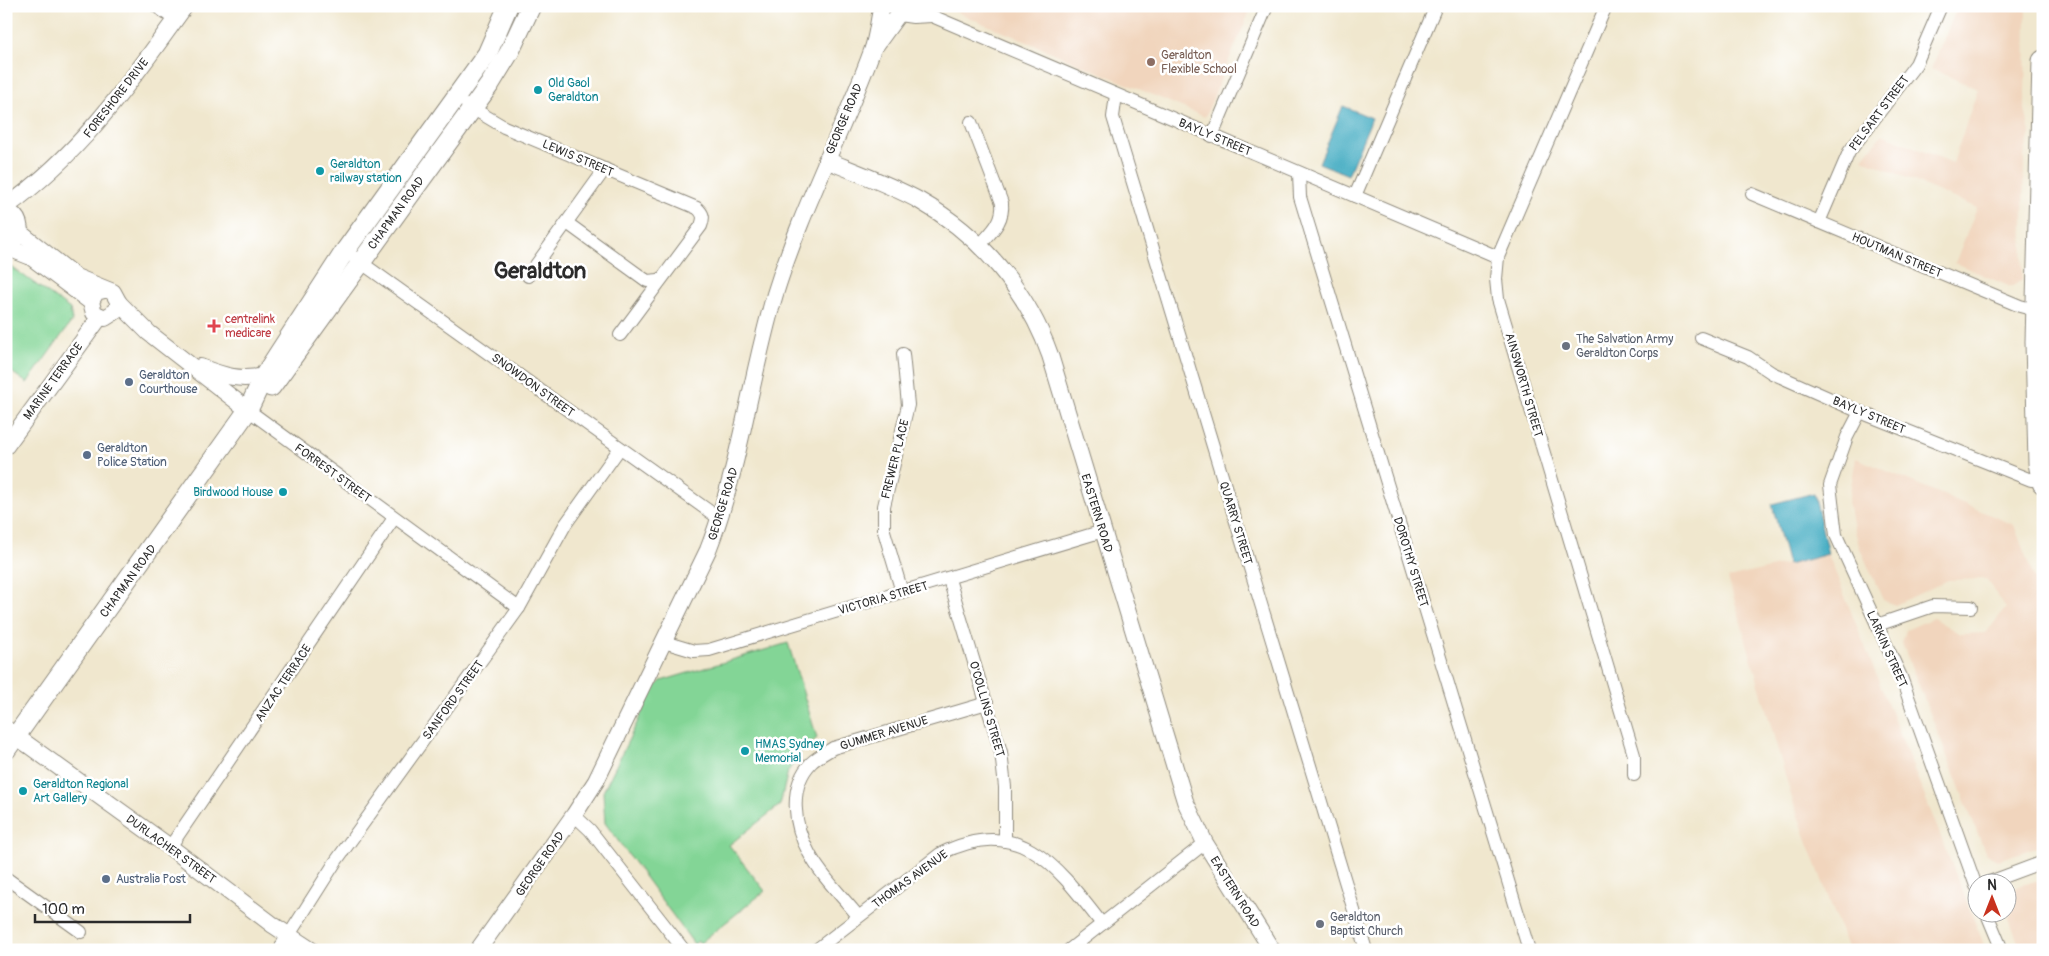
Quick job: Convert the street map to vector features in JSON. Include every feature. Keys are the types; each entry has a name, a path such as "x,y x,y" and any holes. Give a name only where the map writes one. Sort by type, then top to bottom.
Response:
{"highway":[{"path":"2043,61 2040,312 2040,463 2043,481"},
{"path":"2042,104 2043,161"}],"main road":[{"name":"CHAPMAN ROAD","path":"248,410 263,399 316,328 464,104 508,6"},
{"name":"CHAPMAN ROAD","path":"10,739 248,410 264,376 345,251 464,104 509,53 530,6"}],"street":[{"path":"156,6 175,20"},
{"name":"FORESHORE DRIVE","path":"6,209 40,182 99,123 185,6"},
{"name":"BAYLY STREET","path":"916,6 932,16 1498,257"},
{"path":"1212,136 1267,6"},
{"path":"1355,196 1436,6"},
{"name":"AINSWORTH STREET","path":"1606,6 1498,257 1496,279 1498,299 1634,755 1634,775"},
{"name":"PELSART STREET","path":"1819,222 1849,152 1916,64 1942,6"},
{"name":"BAYLY STREET","path":"892,11 913,17 932,16"},
{"name":"GEORGE ROAD","path":"478,950 574,816 596,781 708,550 720,519 775,296 794,238 873,49 892,11"},
{"name":"QUARRY STREET","path":"1116,95 1113,116 1366,950"},
{"name":"LEWIS STREET","path":"464,104 504,127 697,208 702,213 704,219 701,226 659,280"},
{"path":"971,122 1002,203 1003,211 1001,220 980,245"},
{"name":"EASTERN ROAD","path":"826,160 921,201 952,222 980,245 1016,288 1043,336 1175,771 1194,824 1272,950"},
{"path":"528,276 605,169"},
{"name":"DOROTHY STREET","path":"1299,173 1300,197 1529,950"},
{"name":"FORESHORE DRIVE","path":"6,246 14,242 40,182"},
{"name":"HOUTMAN STREET","path":"1752,194 2040,312"},
{"path":"6,209 12,213 19,227 76,277 116,295 119,303 113,315 97,311 96,292 104,290"},
{"path":"567,223 647,281 659,280"},
{"name":"FORREST STREET","path":"6,246 31,257 97,311 150,333"},
{"name":"SNOWDON STREET","path":"345,251 720,519"},
{"path":"620,335 659,280"},
{"name":"FORREST STREET","path":"119,303 150,333 248,410 519,608"},
{"name":"MARINE TERRACE","path":"6,432 83,322 97,311"},
{"name":"MARINE TERRACE","path":"6,446 97,311"},
{"name":"BAYLY STREET","path":"1701,338 1748,358 1772,373 1860,412 2031,480 2043,481"},
{"name":"FREWER PLACE","path":"902,592 884,531 884,506 908,405 903,354"},
{"path":"184,360 228,377 244,380 264,376"},
{"name":"LARKIN STREET","path":"1860,412 1847,436 1830,485 1836,535 1901,677 1972,874"},
{"name":"SANFORD STREET","path":"285,943 336,861 519,608 565,525 620,448"},
{"name":"ANZAC TERRACE","path":"170,847 394,518"},
{"name":"VICTORIA STREET","path":"664,642 694,651 709,650 1103,531"},
{"name":"O'COLLINS STREET","path":"949,579 1004,769 1005,841"},
{"path":"1877,625 1933,606 1971,607"},
{"name":"GUMMER AVENUE","path":"858,916 809,854 802,837 795,809 798,788 805,770 812,762 833,748 986,703"},
{"name":"DURLACHER STREET","path":"10,739 170,847 285,943 311,950"},
{"path":"574,816 590,830 684,950"},
{"name":"THOMAS AVENUE","path":"816,950 940,854 970,842 984,840 1005,841 1032,850 1046,860 1071,885 1102,924"},
{"path":"1078,947 1102,924 1205,843"},
{"path":"2011,874 2043,862"},
{"path":"6,878 81,932"},
{"path":"1991,924 2002,950"}],"shaded area":[{"name":"Geraldton Flexible School","path":"942,6 1252,6 1205,117"},
{"path":"1958,6 2026,6 2025,109 2030,133 2024,156 2022,280 2011,287 1955,263 1977,208 1863,159 1882,134 1953,163 1978,89 1931,69"},
{"path":"1856,458 2014,525 2043,602 2043,845 1997,860 1986,854 1902,643 1906,630 1933,618 1960,634 1986,633 2006,608 1986,579 1948,580 1895,605 1883,600 1859,546 1848,503"},
{"path":"1828,554 1966,900 1966,924 1976,924 1986,950 1848,950 1793,802 1728,578"},
{"path":"2043,879 2043,950 2021,950 2011,924 2016,924 2016,887"}],"green space":[{"path":"6,263 70,309 72,321 27,383 6,368"},
{"path":"788,643 817,738 800,753 788,771 780,805 729,845 765,891 700,943 698,941 694,944 605,823 603,792 654,688 661,681"}],"water":[{"path":"1343,106 1372,118 1348,175 1319,163"},
{"path":"1814,493 1828,554 1788,565 1772,504"}],"place":[{"name":"Geraldton Flexible School","path":"1151,62"},
{"name":"Old Gaol Geraldton","path":"538,90"},
{"name":"Geraldton railway station","path":"320,171"},
{"name":"centrelink medicare","path":"214,326"},
{"name":"The Salvation Army Geraldton Corps","path":"1566,346"},
{"name":"Geraldton Courthouse","path":"129,382"},
{"name":"Geraldton Police Station","path":"87,455"},
{"name":"Birdwood House","path":"283,492"},
{"name":"HMAS Sydney Memorial","path":"745,751"},
{"name":"Geraldton Regional Art Gallery","path":"23,791"},
{"name":"Australia Post","path":"106,879"},
{"name":"Geraldton Baptist Church","path":"1320,924"}],"district":[{"name":"Geraldton","path":"540,270"}]}
